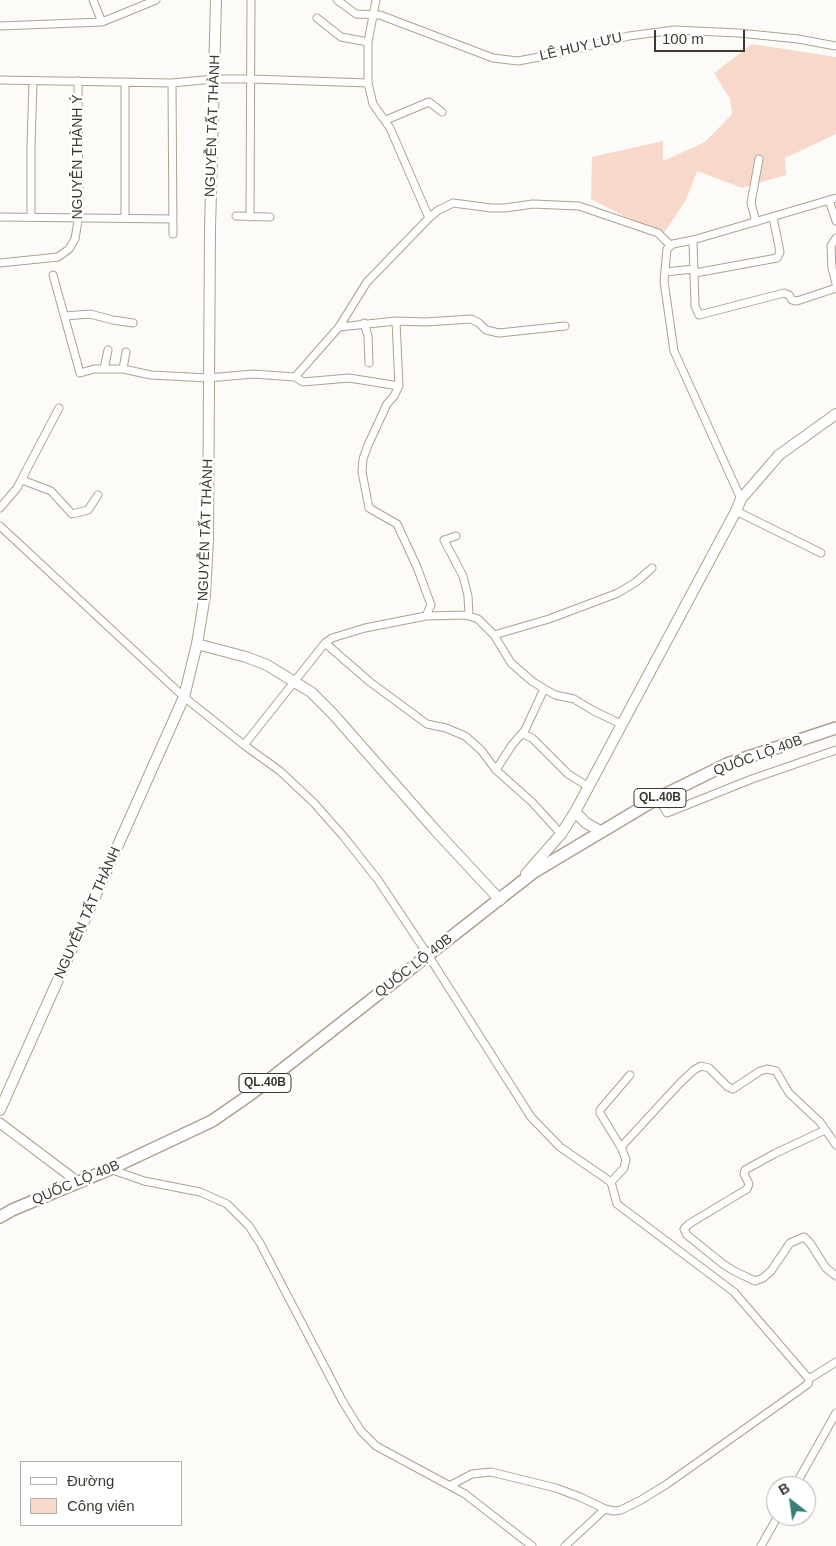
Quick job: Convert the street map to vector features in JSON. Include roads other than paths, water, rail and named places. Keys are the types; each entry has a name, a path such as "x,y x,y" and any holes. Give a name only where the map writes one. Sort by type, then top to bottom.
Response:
{"highway":[{"name":"QUỐC LỘ 40B","path":"0,1217 12,1210 196,1130 232,1108 534,872 658,798 728,764 836,728"}],"main road":[{"name":"NGUYỄN TẤT THÀNH","path":"0,1110 184,697 197,644 205,595 208,540 208,378 216,0"},
{"path":"197,644 237,654 268,665 311,692 500,900 537,863 561,834 575,812 741,499 779,455 836,414"},
{"path":"575,812 586,823 602,832"}],"street":[{"path":"93,0 102,22"},
{"path":"0,26 102,22 156,0"},
{"path":"250,216 251,0"},
{"name":"LÊ HUY LƯU","path":"337,0 356,14 373,14 418,28 468,50 493,58 518,61 561,53 629,36 674,30 712,31 778,37 836,46"},
{"path":"376,0 368,42 368,83 373,104 386,120 429,218"},
{"path":"317,18 341,37 368,42"},
{"path":"0,80 172,82 252,78 368,83"},
{"path":"31,217 33,81"},
{"name":"NGUYỄN THÀNH Ý","path":"0,263 54,258 62,255 69,249 75,239 79,218 78,81"},
{"path":"125,82 125,218"},
{"path":"172,82 173,234"},
{"path":"386,120 429,102 442,112"},
{"path":"756,222 751,202 759,160"},
{"path":"670,245 833,199 836,221"},
{"path":"295,377 339,327 367,282 437,210 453,203 491,208 533,204 579,206 658,233 670,245"},
{"path":"236,216 270,217"},
{"path":"0,217 173,219"},
{"path":"665,272 695,271 777,258 780,252 773,217"},
{"path":"693,240 696,310 698,314 702,315 784,293 787,293 792,300 797,301 836,286 832,268 831,246 836,238"},
{"path":"670,245 666,253 664,281 674,351 741,499"},
{"path":"53,275 80,373 94,369 123,369 151,375 208,378 253,374 295,377 304,382 349,378 378,381 399,386"},
{"path":"65,316 90,314 133,323"},
{"path":"339,327 396,320 425,322 471,319 479,323 486,330 499,333 565,326"},
{"path":"396,320 399,386 387,404 368,445 363,459 362,472 369,508 397,524 406,540 431,606 426,616"},
{"path":"364,323 368,336 369,363"},
{"path":"104,369 108,350"},
{"path":"123,369 126,352"},
{"path":"0,508 9,499 22,480 59,408"},
{"path":"22,480 52,491 72,514 88,510 98,495"},
{"path":"736,511 821,553"},
{"path":"0,526 184,697 280,771 314,803 378,880 428,954 531,1117 560,1147 611,1182 617,1204 734,1292 809,1379"},
{"path":"456,536 444,540 463,576 468,596 469,616"},
{"path":"494,635 550,619 611,596 636,582 652,568"},
{"path":"244,745 293,681 325,643 332,638 365,628 426,616 469,616 478,619 494,635 510,663 544,689 555,695 574,699 621,724"},
{"path":"325,643 370,682 427,724 446,728 465,736 481,750 496,770 532,802 561,834"},
{"path":"496,770 512,745 522,734 544,689"},
{"path":"522,734 532,738 568,774 589,787"},
{"path":"658,798 668,813 752,779 836,750"},
{"path":"620,1147 680,1083 701,1066 709,1068 728,1087 733,1089 760,1071 766,1069 776,1071 789,1093 820,1122 836,1145"},
{"path":"611,1182 626,1164 625,1156 600,1110 630,1076"},
{"path":"0,1122 78,1182"},
{"path":"825,1130 745,1170 744,1174 749,1184 747,1189 689,1224 684,1229 687,1235 723,1264 755,1281 763,1278 771,1271 790,1243 804,1237 826,1268 836,1276"},
{"path":"110,1169 144,1181 200,1192 227,1204 249,1226 260,1243 355,1423 376,1446 452,1485 532,1546"},
{"path":"452,1485 472,1474 490,1472 556,1488 614,1512 621,1510 667,1484 808,1384 809,1379 836,1362"},
{"path":"801,1476 836,1414"},
{"path":"565,1546 605,1509"},
{"path":"760,1546 772,1526"}]}
